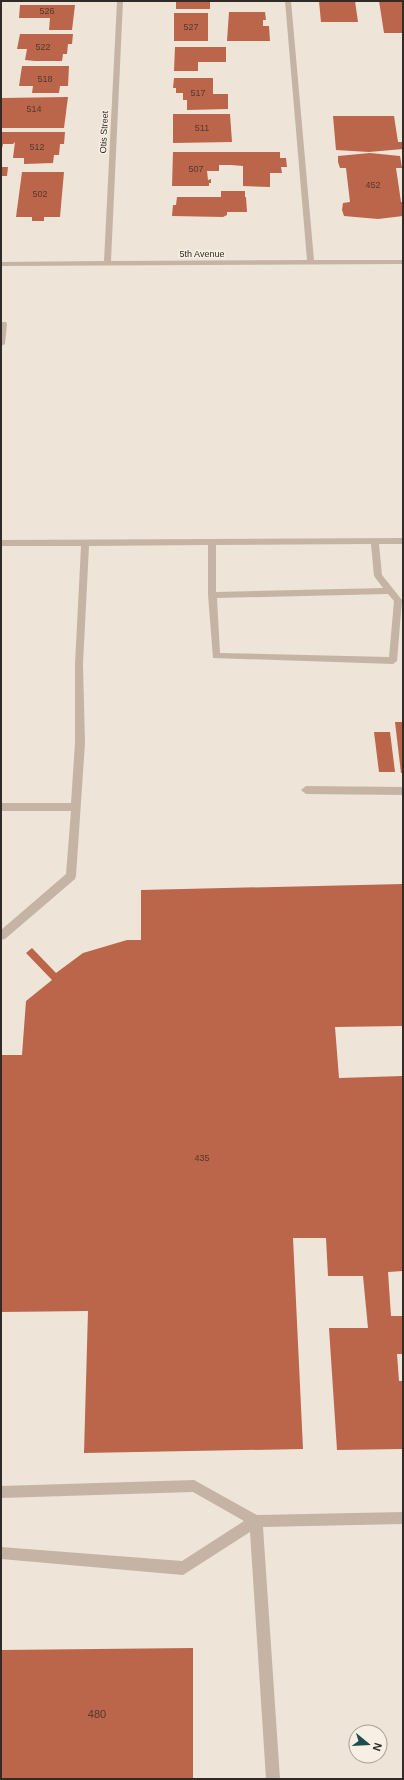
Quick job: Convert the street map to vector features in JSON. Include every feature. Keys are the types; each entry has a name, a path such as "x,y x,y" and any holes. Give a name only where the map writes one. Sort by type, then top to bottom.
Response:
{"street":[{"name":"Otis Street","path":"106,263 120,1"},
{"path":"288,1 311,263"},
{"name":"5th Avenue","path":"1,264 403,262"},
{"path":"1,344 3,324"},
{"path":"212,542 212,595 216,656 393,661 398,600 378,576 375,542"},
{"path":"1,543 403,542"},
{"path":"1,936 71,876 80,743 79,664 85,543"},
{"path":"212,595 391,591"},
{"path":"306,790 403,791"},
{"path":"1,807 76,807"},
{"path":"1,1492 194,1486 256,1521 403,1518"},
{"path":"1,1553 183,1568 256,1521"},
{"path":"256,1521 273,1779"}],"building":[{"path":"176,1 210,1 210,9 176,9"},
{"path":"319,1 355,1 358,22 321,22"},
{"path":"379,1 403,1 403,33 384,33"},
{"path":"20,5 75,5 72,30 49,30 50,18 19,18"},
{"path":"229,12 265,12 266,20 263,20 263,26 269,26 270,41 227,41"},
{"path":"174,13 208,13 208,41 174,41"},
{"path":"20,34 73,34 72,44 68,44 67,54 63,54 62,61 35,61 25,60 27,49 17,49"},
{"path":"175,47 226,47 226,62 198,62 198,71 174,71"},
{"path":"22,66 69,66 68,86 60,86 59,93 32,93 33,86 19,86"},
{"path":"174,78 213,78 213,94 228,94 228,109 187,110 187,100 183,100 183,93 176,93 176,88 173,88"},
{"path":"68,97 64,128 1,128 1,98"},
{"path":"173,114 230,114 232,142 173,143"},
{"path":"333,116 394,116 398,142 403,142 403,149 369,152 336,150"},
{"path":"1,132 65,132 64,144 60,144 59,155 54,155 53,163 24,164 24,158 13,158 15,142 13,144 3,144 1,153"},
{"path":"173,152 280,152 280,158 286,158 287,167 281,167 282,173 270,173 270,187 243,186 243,166 231,165 219,165 219,171 207,171 208,180 211,179 209,186 172,186"},
{"path":"370,153 400,156 402,168 396,168 401,202 403,202 403,216 378,219 344,216 342,210 343,203 350,202 346,168 340,168 338,156"},
{"path":"1,167 8,167 7,176 1,176"},
{"path":"22,172 64,172 60,217 44,217 44,221 32,221 32,217 16,217"},
{"path":"221,191 245,191 247,212 227,212 227,215 223,217 172,216 173,205 176,205 177,197 221,197"},
{"path":"395,722 403,722 403,773 401,773"},
{"path":"374,732 390,732 395,772 379,772"},
{"path":"403,884 403,1026 335,1027 339,1078 403,1076 403,1271 388,1272 391,1316 403,1316 403,1354 397,1354 399,1381 403,1381 403,1449 337,1450 329,1328 368,1328 363,1276 328,1276 326,1238 293,1238 303,1449 84,1453 88,1311 1,1312 1,1055 22,1055 26,1001 52,980 26,953 32,948 56,973 83,953 127,940 141,940 141,890"},
{"path":"193,1648 193,1779 1,1779 1,1650"}]}
